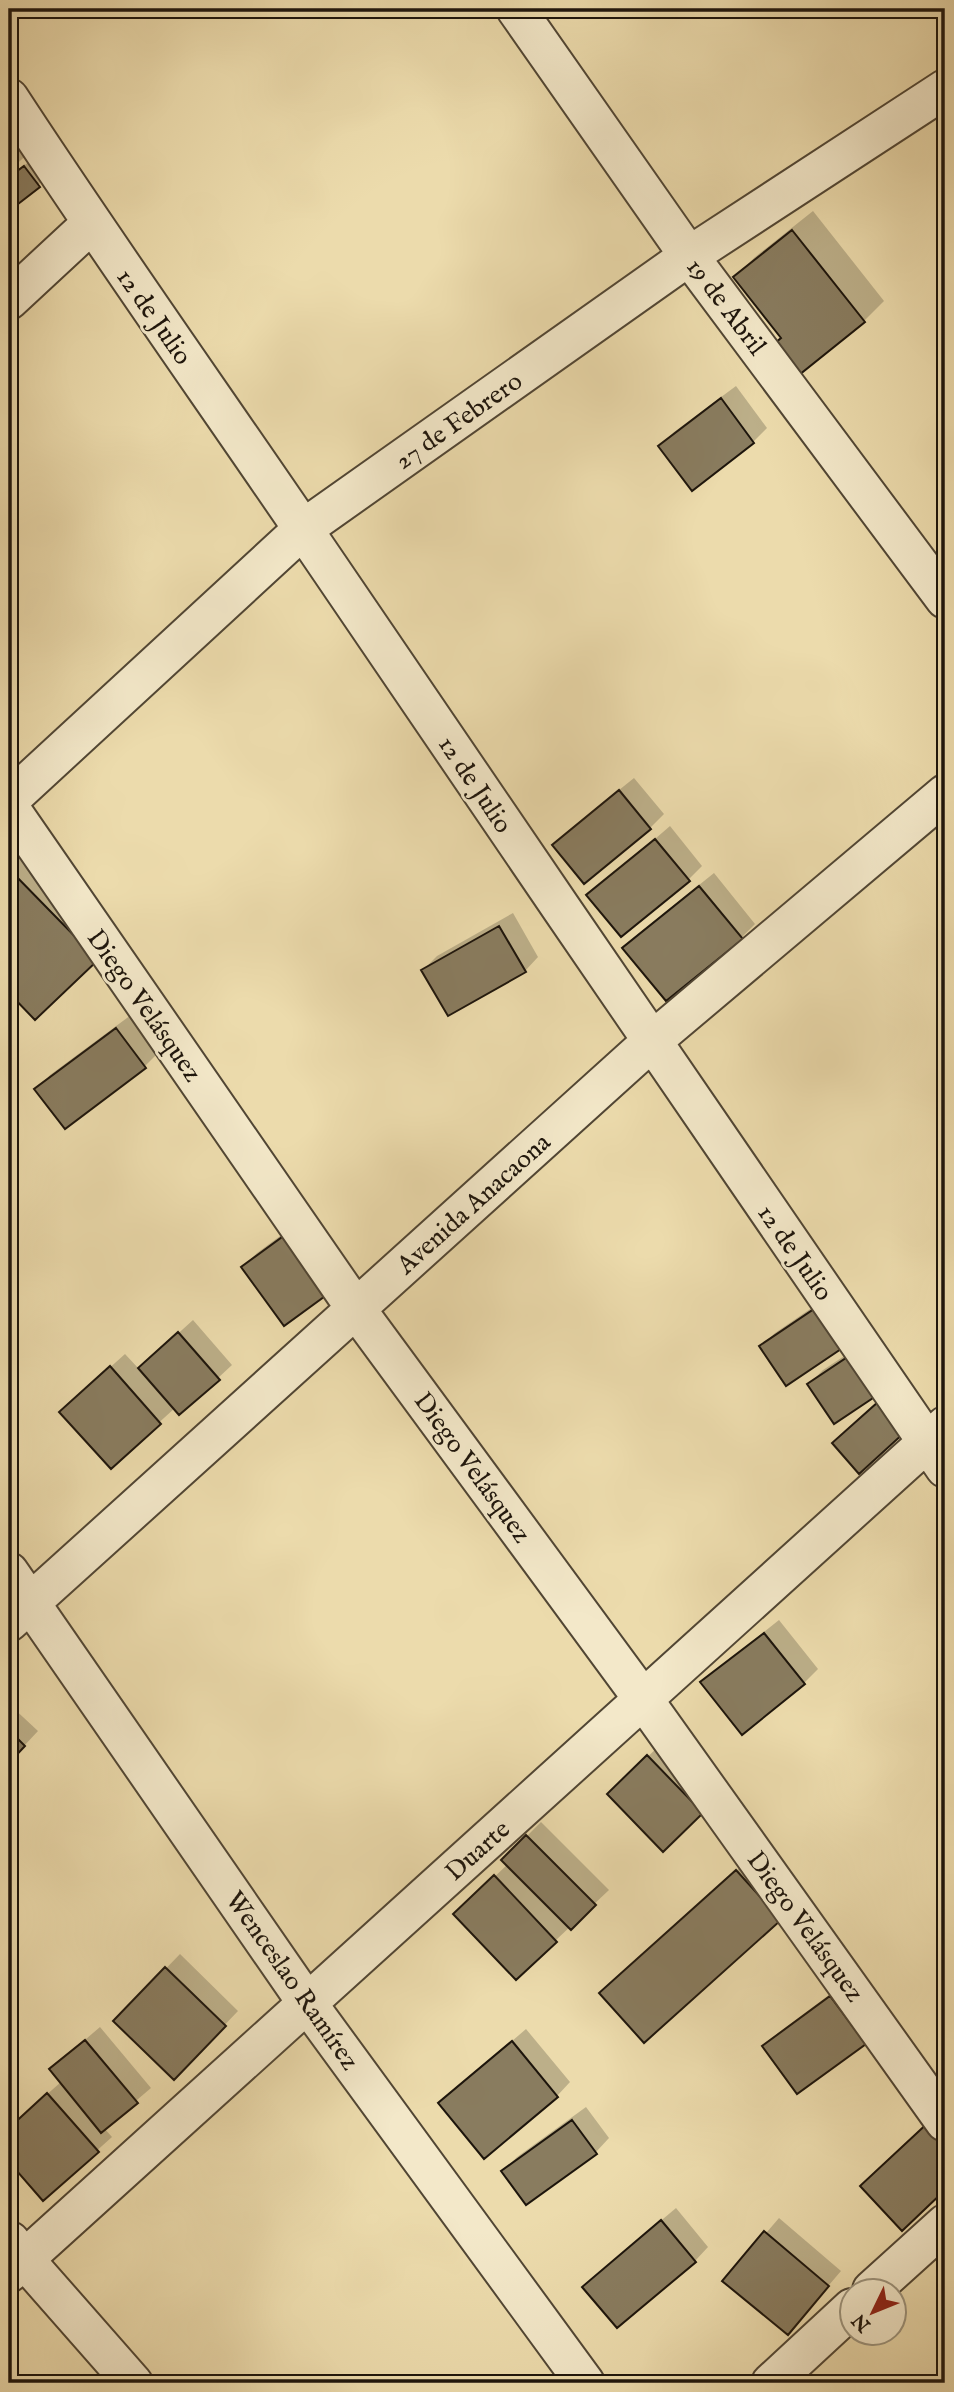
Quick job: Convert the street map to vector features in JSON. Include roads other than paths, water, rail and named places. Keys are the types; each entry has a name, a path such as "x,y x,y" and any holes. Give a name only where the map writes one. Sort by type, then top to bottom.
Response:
{"street":[{"name":"19 de Abril","path":"516,9 690,256 945,599"},
{"name":"27 de Febrero","path":"9,800 303,529 690,256 945,89"},
{"name":"12 de Julio","path":"9,98 91,224 303,529 651,1042 939,1446"},
{"path":"9,300 91,224"},
{"name":"Avenida Anacaona","path":"20,1612 651,1042 945,794"},
{"name":"Diego Velásquez","path":"9,807 356,1309 643,1699 945,2122"},
{"name":"Duarte","path":"14,2257 307,2003 643,1699 939,1446"},
{"name":"Wenceslao Ramírez","path":"9,1572 20,1612 585,2383"},
{"path":"888,2276 945,2224"},
{"path":"14,2257 133,2383"},
{"path":"771,2383 838,2321"}]}
